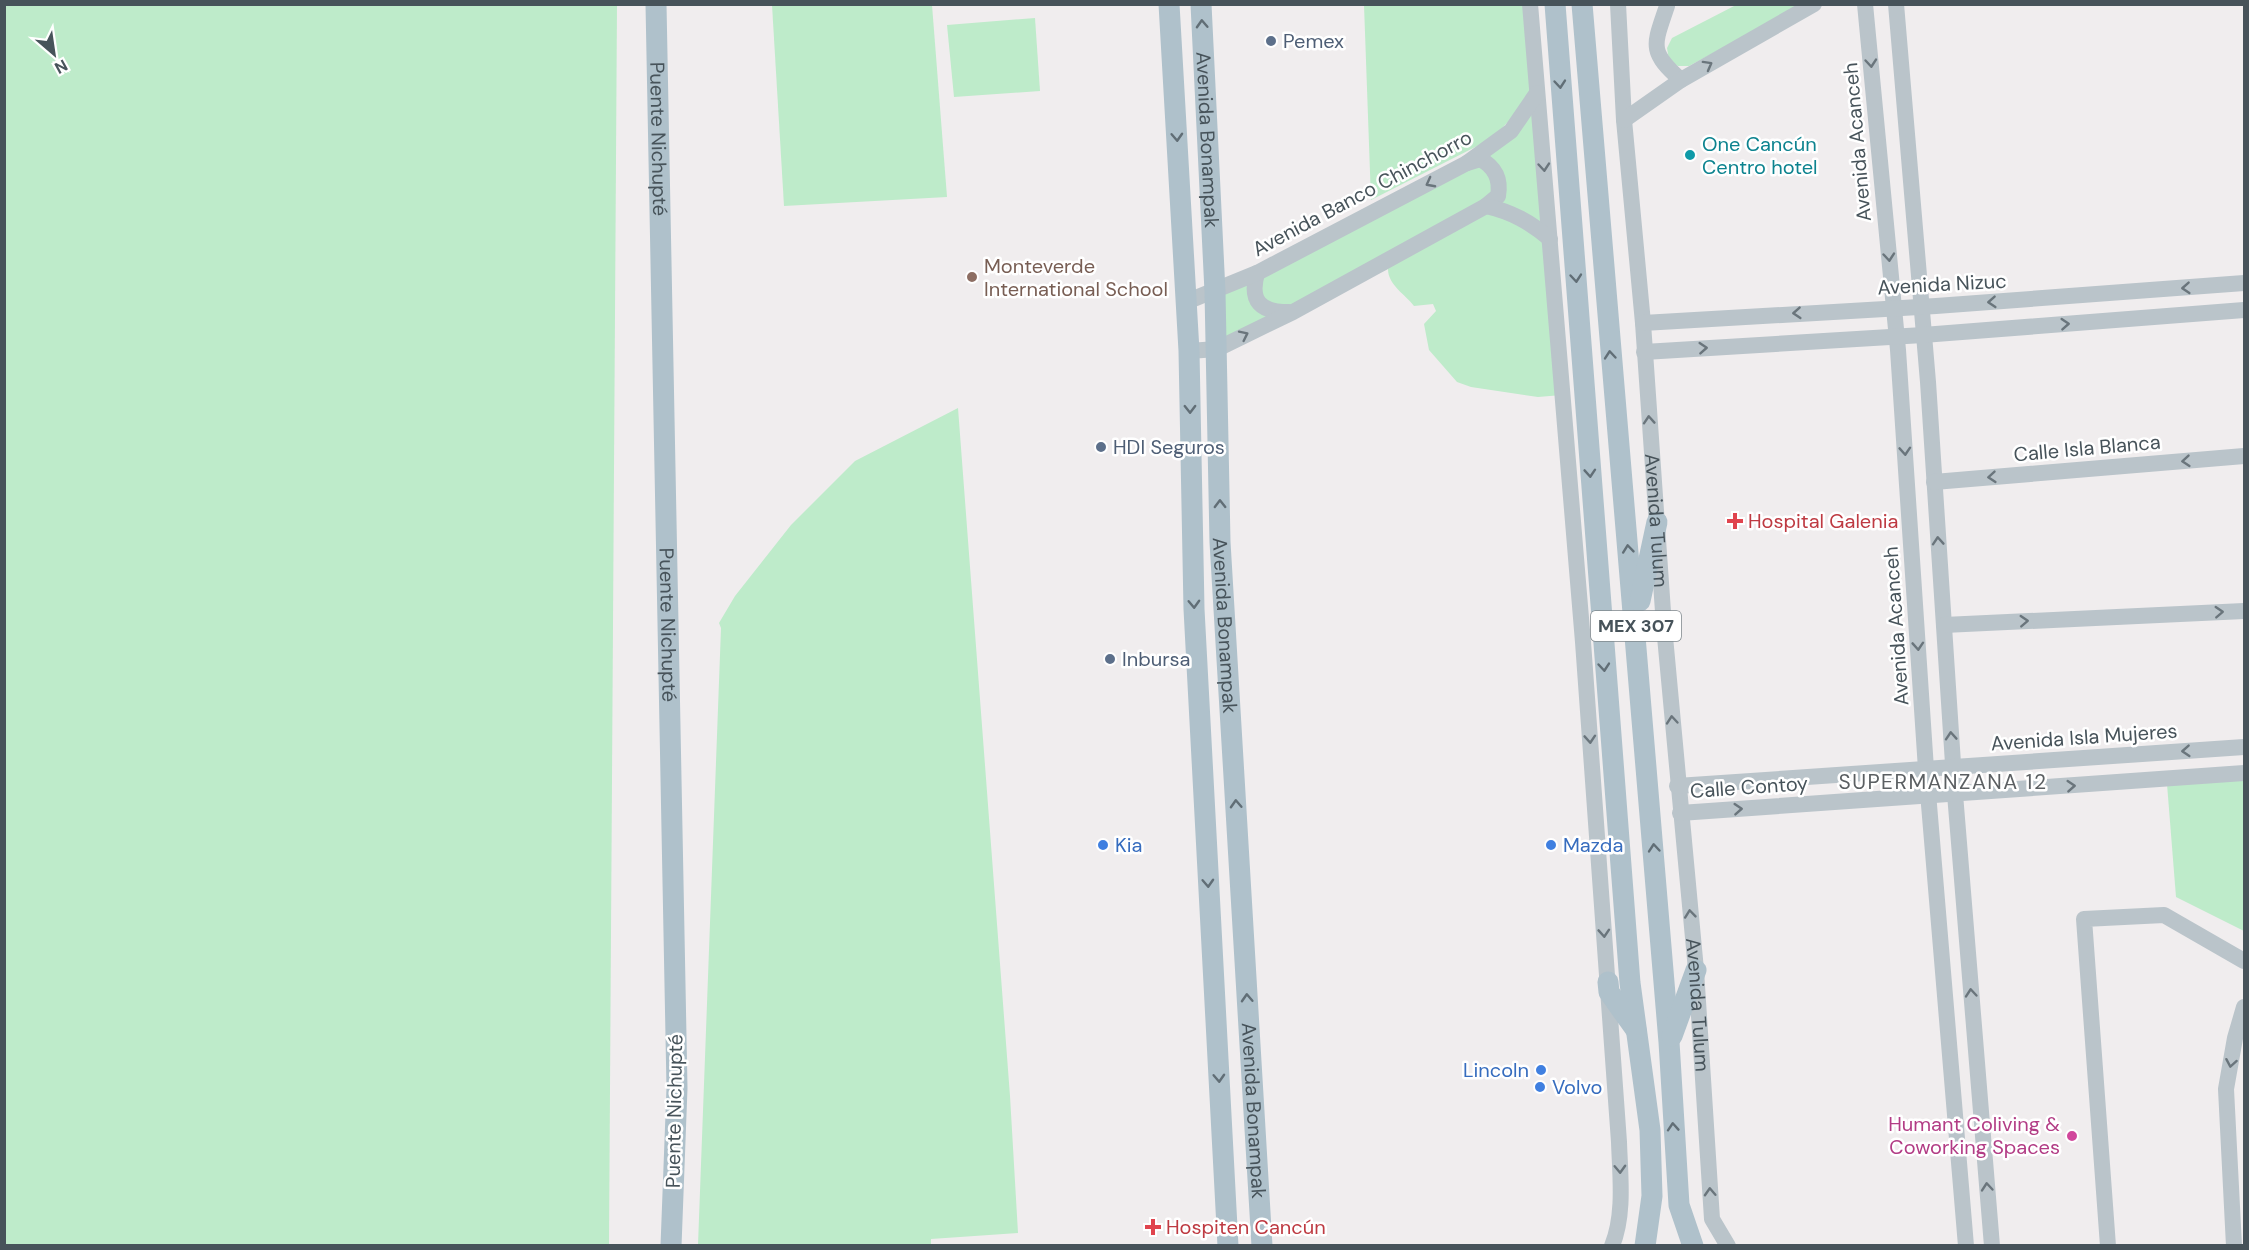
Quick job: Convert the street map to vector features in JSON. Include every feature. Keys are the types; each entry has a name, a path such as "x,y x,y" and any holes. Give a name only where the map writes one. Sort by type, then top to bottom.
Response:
{"main road":[{"name":"Puente Nichupté","path":"656,4 676,1088 671,1245"},
{"name":"Avenida Bonampak","path":"1169,4 1189,351 1194,609 1228,1245"},
{"name":"Avenida Bonampak","path":"1201,4 1215,292 1220,542 1262,1245"},
{"path":"1538,4 1557,39"},
{"name":"MEX 307","path":"1555,4 1600,625 1630,983 1650,1130 1652,1196 1645,1245"},
{"name":"Avenida Tulum","path":"1582,4 1670,1042 1679,1205 1692,1245"},
{"path":"1635,622 1657,522"},
{"path":"1670,1042 1696,970"},
{"path":"1608,982 1609,992 1638,1034"}],"street":[{"path":"1530,4 1608,982 1621,1184 1617,1233 1612,1245"},
{"name":"Avenida Tulum","path":"1618,4 1624,120 1643,323 1677,786 1696,970 1712,1219 1728,1245"},
{"path":"1624,120 1681,80 1814,4"},
{"name":"Avenida Acanceh","path":"1865,4 1896,336 1926,769 1966,1245"},
{"path":"1896,4 1934,482 1955,794 1992,1245"},
{"path":"1668,5 1656,40 1660,62 1681,80"},
{"name":"Avenida Banco Chinchorro","path":"1186,302 1257,273 1467,164 1511,131 1537,93"},
{"path":"1189,351 1216,349 1293,312 1486,206 1497,196 1498,177 1491,166 1480,159 1467,164"},
{"path":"1486,206 1509,212 1532,224 1550,239"},
{"path":"1257,273 1253,286 1256,297 1263,308 1271,312 1293,312"},
{"name":"Avenida Nizuc","path":"1643,323 1920,307 2244,283"},
{"path":"1644,352 1923,335 2244,310"},
{"name":"Calle Isla Blanca","path":"1934,482 2244,456"},
{"path":"1944,625 2244,610"},
{"name":"Avenida Isla Mujeres","path":"1926,769 2244,747"},
{"name":"Calle Contoy","path":"1677,786 1926,769"},
{"path":"1929,795 2244,774"},
{"name":"Calle Contoy","path":"1680,813 1929,795"},
{"path":"2108,1245 2084,919 2164,915 2244,961"},
{"path":"2235,1245 2226,1089 2235,1038 2244,1007"}],"green space":[{"path":"5,4 617,5 609,1245 5,1245"},
{"path":"772,5 932,5 947,197 784,206"},
{"path":"1364,5 1523,5 1533,95 1493,138 1371,200"},
{"path":"1736,5 1803,5 1689,66 1678,66 1669,60 1667,48 1672,38"},
{"path":"1035,18 1040,91 954,97 947,25"},
{"path":"1537,93 1562,395 1538,397 1471,387 1457,382 1429,350 1424,324 1436,311 1433,304 1414,306 1394,285 1388,269 1217,349 1215,292 1495,145"},
{"path":"958,408 1010,1096 1018,1233 931,1239 931,1246 698,1245 721,628 719,623 735,596 791,525 855,461"},
{"path":"2244,780 2244,931 2176,897 2167,784"}],"place":[{"name":"Pemex","path":"1271,41"},
{"name":"One Cancún Centro hotel","path":"1690,155"},
{"name":"Monteverde International School","path":"972,277"},
{"name":"HDI Seguros","path":"1101,447"},
{"name":"Hospital Galenia","path":"1735,521"},
{"name":"Inbursa","path":"1110,659"},
{"name":"Kia","path":"1103,845"},
{"name":"Mazda","path":"1551,845"},
{"name":"Lincoln","path":"1541,1070"},
{"name":"Volvo","path":"1540,1087"},
{"name":"Humant Coliving & Coworking Spaces","path":"2072,1136"},
{"name":"Hospiten Cancún","path":"1153,1227"}],"district":[{"name":"SUPERMANZANA 12","path":"1943,782"}]}
